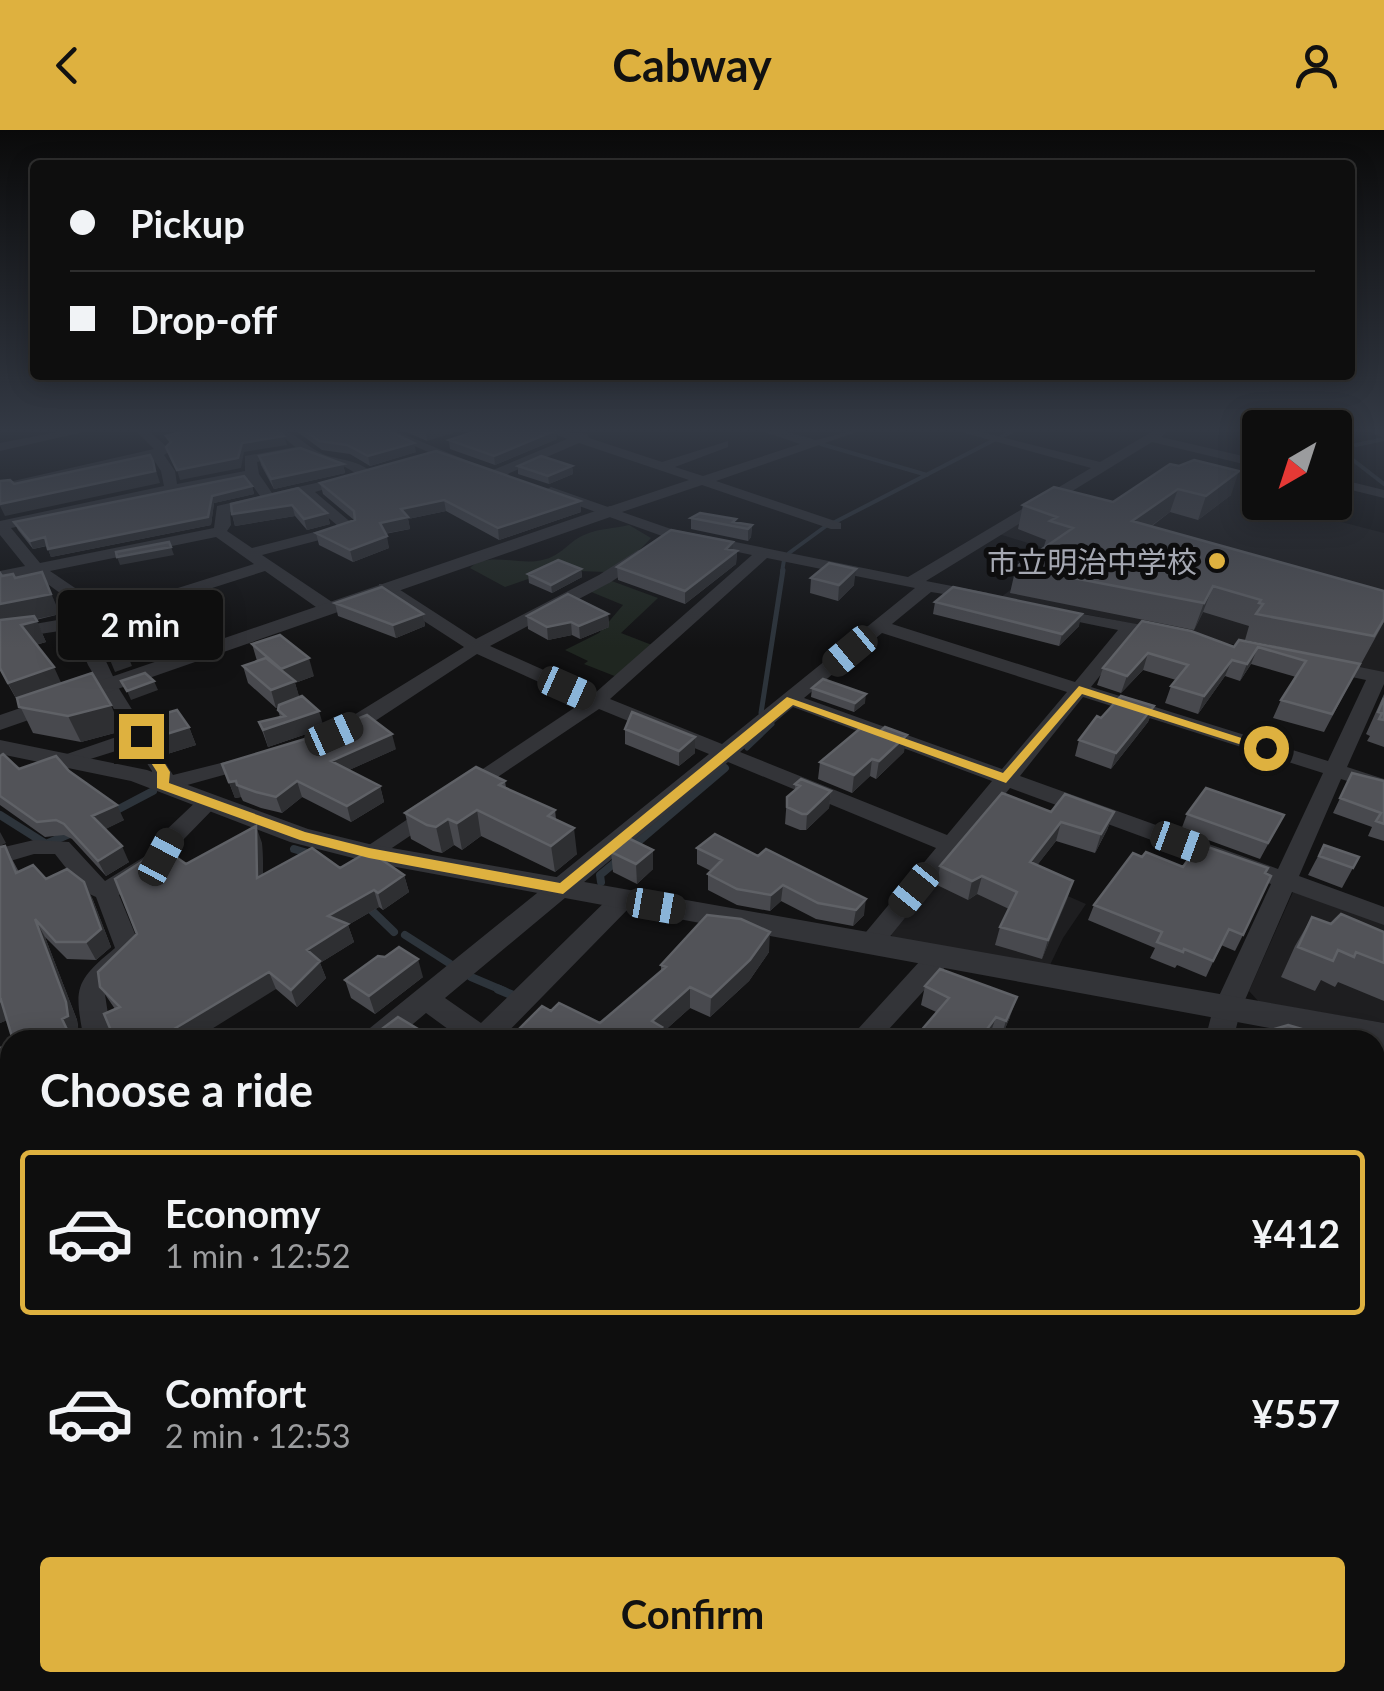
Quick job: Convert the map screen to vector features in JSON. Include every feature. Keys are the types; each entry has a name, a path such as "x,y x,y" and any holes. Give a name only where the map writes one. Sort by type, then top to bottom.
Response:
{"street":[{"path":"106,503 0,525 33,566 72,594 77,623 109,686 164,772 162,785"},
{"path":"0,576 33,566 219,532 224,525 222,509 250,503"},
{"path":"250,553 349,528 320,503"},
{"path":"586,503 667,533 1002,601"},
{"path":"0,723 634,503"},
{"path":"768,503 836,526"},
{"path":"388,1030 880,626 920,584 1046,503"},
{"path":"219,532 329,608"},
{"path":"318,741 392,705 476,647 624,566 667,533"},
{"path":"369,853 597,701 765,552"},
{"path":"0,634 77,623 267,565"},
{"path":"386,588 476,647 597,701 951,845"},
{"path":"1038,608 1187,638"},
{"path":"880,626 1384,786"},
{"path":"870,944 1130,627"},
{"path":"1222,1030 1226,1009 1381,677 1301,661"},
{"path":"791,700 1384,916"},
{"path":"68,760 141,736"},
{"path":"0,748 138,775 300,836 369,853 1349,1030"},
{"path":"162,785 268,757"},
{"path":"106,892 161,857 171,838 209,802"},
{"path":"0,856 61,847 94,886 106,892 129,951 91,984 86,997 95,1030"},
{"path":"493,1030 623,900"},
{"path":"871,1030 939,957"},
{"path":"426,999 469,1030"}],"shaded area":[{"name":"市立明治中学校","path":"1050,503 1093,503 1124,511 1158,503 1242,503 1242,520 1334,520 1384,533 1384,675 1001,597 1060,553 999,534"},
{"path":"629,525 651,538 635,555 605,572 554,570 505,587 470,568 492,560 545,559 584,535"},
{"path":"609,580 658,598 621,633 652,645 617,677 584,664 588,661 565,650 599,633 623,605 589,591"},
{"path":"955,847 1086,904 1050,965 894,938 888,932"},
{"path":"1293,892 1384,921 1384,1023 1259,1002 1249,991"}],"building":[{"path":"110,503 211,503 208,517 48,549 45,537 30,541 14,522"},
{"path":"315,503 327,513 304,519 292,505 232,514 231,504"},
{"path":"344,503 430,503 401,509 408,517 380,523 387,536 350,550 316,533 355,520 354,511"},
{"path":"449,503 574,503 498,528"},
{"path":"1158,503 1132,521 1384,591 1384,619 1374,636 1256,614 1263,604 1259,603 1261,600 1213,586 1204,603 1016,567 1073,528 1050,521 1057,517 1023,505"},
{"path":"700,513 752,525 748,529 691,518"},
{"path":"671,530 733,542 726,549 737,551 685,591 617,567"},
{"path":"169,542 171,547 117,557 116,552"},
{"path":"558,560 581,569 551,585 528,574"},
{"path":"829,563 856,569 839,585 811,578"},
{"path":"42,572 51,594 0,604 0,573 13,574 15,578"},
{"path":"382,587 423,614 393,625 335,603"},
{"path":"953,587 1082,614 1062,634 935,602"},
{"path":"568,594 608,614 579,626 571,622 547,627 527,616"},
{"path":"34,616 37,621 21,625 54,667 8,683 0,668 0,620"},
{"path":"91,619 125,649 108,655"},
{"path":"1142,621 1191,631 1234,647 1239,640 1360,664 1332,714 1281,700 1306,661 1258,647 1247,664 1232,660 1204,696 1171,686 1188,665 1148,653 1127,676 1103,668"},
{"path":"280,635 309,658 281,669 252,644"},
{"path":"266,658 295,681 271,690 243,666"},
{"path":"92,673 111,705 68,716 19,707 17,698"},
{"path":"145,673 154,681 127,691 121,681"},
{"path":"823,679 866,694 855,703 812,688"},
{"path":"302,696 319,711 263,730 259,722 285,716 278,710 279,705"},
{"path":"1121,696 1154,706 1116,753 1079,740 1097,716 1101,718"},
{"path":"1384,698 1384,720 1379,719 1382,713 1378,712"},
{"path":"177,710 189,727 157,737 146,719"},
{"path":"632,712 695,737 679,751 625,729"},
{"path":"367,715 392,734 331,761 380,786 347,806 297,781 276,797 237,785 236,781 229,782 222,764 315,736"},
{"path":"862,727 878,733 885,727 907,735 879,761 872,759 854,775 820,762"},
{"path":"3,754 19,769 56,756 69,771 117,805 92,816 122,846 98,861 64,824 56,820 37,822 0,796"},
{"path":"476,767 505,781 499,785 555,810 548,816 574,828 551,846 477,810 457,823 448,819 436,827 405,813"},
{"path":"1352,773 1384,781 1384,824 1376,821 1381,813 1340,798"},
{"path":"801,779 831,791 807,814 787,807 787,797 800,786 795,784"},
{"path":"1206,788 1284,815 1268,843 1187,814"},
{"path":"1002,793 1051,812 1065,794 1114,812 1101,834 1061,822 1030,862 1073,881 1048,940 1000,927 1017,892 982,876 972,881 940,866"},
{"path":"256,826 257,878 312,848 340,868 369,851 404,875 378,893 374,890 328,916 348,924 307,950 320,961 291,990 269,972 172,1030 111,1030 104,1014 120,1007 100,987 98,972 137,934 115,879 163,848 186,864"},
{"path":"715,834 758,856 766,849 866,899 856,910 818,903 783,885 771,895 737,889 708,874 722,860 697,848"},
{"path":"628,838 653,850 636,864 611,852"},
{"path":"1199,844 1268,868 1265,873 1271,876 1243,935 1229,929 1213,961 1157,942 1162,932 1094,905 1133,853 1142,857 1146,852 1183,867"},
{"path":"1324,845 1359,857 1353,868 1319,856"},
{"path":"5,846 16,873 33,865 46,879 67,869 84,882 101,929 86,942 56,942 35,919 66,1002 68,1016 62,1019 67,1030 10,1030 0,1001 0,847"},
{"path":"1341,914 1384,932 1384,963 1338,950 1333,961 1298,947 1312,917 1331,924"},
{"path":"707,915 741,919 770,932 750,960 711,997 690,987 652,1021 662,1027 658,1030 518,1030 542,1006 551,1011 559,1003 600,1023 666,967 661,965"},
{"path":"399,947 418,959 369,996 345,980 378,956 385,957"},
{"path":"940,969 1017,997 1006,1021 996,1017 986,1030 922,1030 949,998 925,986"},
{"path":"398,1017 420,1030 380,1030"},
{"path":"1288,1025 1305,1030 1271,1030"}],"waterway":[{"path":"833,523 872,503"},
{"path":"789,553 826,526"},
{"path":"782,572 784,560"},
{"path":"761,713 783,570"},
{"path":"747,748 772,724"},
{"path":"632,847 725,768"},
{"path":"113,812 153,791"},
{"path":"0,815 46,844 74,832"},
{"path":"294,849 314,855"},
{"path":"601,882 600,875 618,860"},
{"path":"366,905 394,932"},
{"path":"405,935 452,965"},
{"path":"471,977 504,991"},
{"path":"498,989 512,995"}],"place":[{"name":"市立明治中学校","path":"1217,561"}],"route":[{"path":"141,736 164,772 162,785 300,836 369,853 563,888 791,700 1006,778 1079,690 1266,748"}]}
